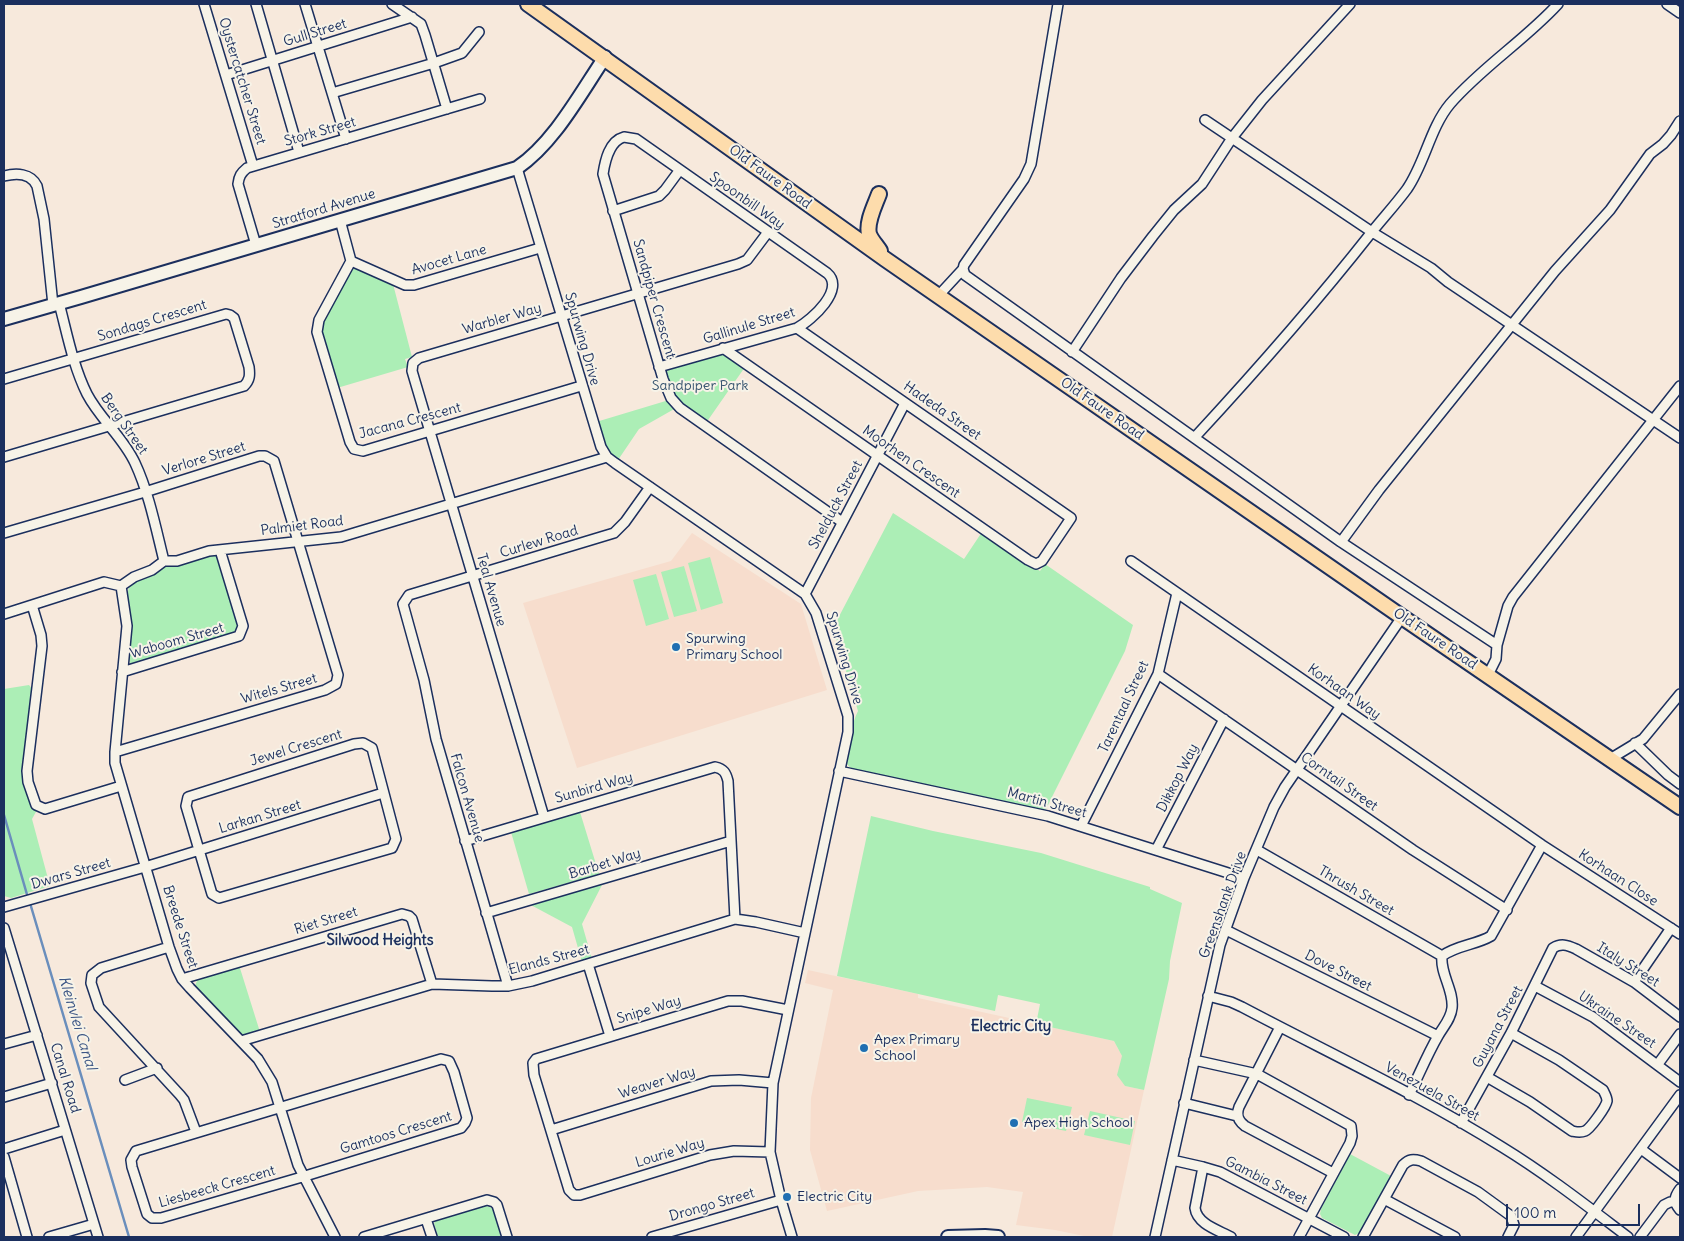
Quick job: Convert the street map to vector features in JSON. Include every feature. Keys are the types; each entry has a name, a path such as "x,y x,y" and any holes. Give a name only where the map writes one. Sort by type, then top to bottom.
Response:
{"main road":[{"name":"Old Faure Road","path":"528,4 885,259 1680,807"},
{"path":"879,194 869,223 869,229 871,237 885,259"}],"street":[{"name":"Oystercatcher Street","path":"204,4 253,166"},
{"path":"256,4 299,152"},
{"path":"305,4 346,139"},
{"path":"392,4 421,24 447,109"},
{"path":"939,295 963,269 1024,179 1031,164 1058,4"},
{"path":"1072,352 1121,278 1174,210 1202,184 1232,138 1262,100 1350,4"},
{"path":"1195,437 1277,347 1372,232 1413,178 1448,106 1463,90 1558,4"},
{"path":"1667,4 1680,13"},
{"name":"Gull Street","path":"226,75 412,17"},
{"path":"332,93 434,64 462,54 479,32"},
{"name":"Stratford Avenue","path":"4,319 517,168 540,149 552,135 604,57"},
{"name":"Stork Street","path":"253,166 480,99"},
{"path":"1205,120 1372,232 1431,268 1448,282 1680,438"},
{"path":"1341,542 1379,490 1512,324 1555,271 1610,210 1650,154 1664,144 1680,121"},
{"name":"Sandpiper Crescent","path":"636,139 630,137 619,138 606,156 604,174 613,211 668,392 680,408 842,522"},
{"name":"Spoonbill Way","path":"636,139 832,277 834,284 832,290"},
{"path":"253,166 242,172 238,184 256,245"},
{"name":"Spurwing Drive","path":"517,168 600,447 607,457 650,488 805,594 816,612 848,716 848,732 773,1083 770,1152 792,1237"},
{"path":"613,211 659,196 679,171"},
{"name":"Berg Street","path":"4,176 26,176 33,179 37,186 44,219 56,304 74,359 87,395 130,453 145,492 164,561"},
{"path":"340,220 351,261"},
{"name":"Warbler Way","path":"412,371 413,363 417,359 743,262 752,254 768,232"},
{"name":"Avocet Lane","path":"351,261 401,284 410,286 540,248"},
{"name":"Jacana Crescent","path":"351,261 319,320 317,328 350,442 354,449 363,451 581,386"},
{"path":"963,269 965,275 970,280 1195,437 1341,542 1497,645"},
{"name":"Gallinule Street","path":"659,366 797,328 812,318 832,290"},
{"name":"Sondags Crescent","path":"74,359 219,315 230,315 234,318 249,367 250,375 244,386 109,426"},
{"name":"Hadeda Street","path":"797,328 1070,518"},
{"name":"Moorhen Crescent","path":"723,348 1032,562 1039,563 1045,558 1070,518"},
{"path":"4,379 74,359"},
{"name":"Teal Avenue","path":"412,371 544,817"},
{"path":"1488,675 1496,658 1497,645 1508,606 1513,597 1680,386"},
{"name":"Shelduck Street","path":"805,594 905,403"},
{"path":"4,457 109,426"},
{"name":"Verlore Street","path":"4,533 265,456 274,461 299,542"},
{"name":"Palmiet Road","path":"122,586 134,577 152,570 164,561 176,561 209,551 341,537 607,457"},
{"name":"Curlew Road","path":"405,616 403,604 409,595 614,533 625,522 650,488"},
{"name":"Witels Street","path":"115,752 325,690 336,684 338,675 299,542"},
{"name":"Waboom Street","path":"122,672 240,636 243,626 220,550"},
{"name":"Korhaan Way","path":"1132,561 1542,845"},
{"path":"4,614 104,582 122,586"},
{"name":"Breede Street","path":"122,586 128,626 122,672 115,763 169,947 182,979 266,1071 272,1082 302,1177 335,1237"},
{"name":"Tarentaal Street","path":"1081,826 1158,674 1177,593"},
{"path":"32,605 42,646 27,772 28,782 36,805 45,809 121,786"},
{"name":"Falcon Avenue","path":"405,616 424,680 436,739 508,986"},
{"name":"Greenshank Drive","path":"1155,1237 1220,945 1244,878 1274,807 1296,769 1402,617"},
{"name":"Corntail Street","path":"1158,674 1413,850 1507,910"},
{"path":"1610,759 1651,731 1680,694"},
{"name":"Dikkop Way","path":"1156,850 1224,719"},
{"name":"Jewel Crescent","path":"364,743 372,748 396,839 395,843 388,850 219,898 212,894 198,851 186,806 188,797 354,744 364,743"},
{"path":"1635,743 1680,784"},
{"name":"Sunbird Way","path":"465,841 715,768 722,769 727,776 731,841"},
{"name":"Martin Street","path":"839,771 1004,806 1081,826 1244,878"},
{"name":"Larkan Street","path":"145,867 383,793"},
{"path":"731,841 736,919"},
{"name":"Barbet Way","path":"486,913 731,841"},
{"path":"1409,1095 1450,1016 1452,997 1443,969 1442,956 1491,936 1542,845"},
{"name":"Korhaan Close","path":"1542,845 1680,934"},
{"name":"Thrush Street","path":"1257,850 1442,956"},
{"name":"Dwars Street","path":"4,908 145,867"},
{"name":"Riet Street","path":"182,979 402,914 410,916 412,919 432,984"},
{"name":"Elands Street","path":"241,1042 432,984 508,986 532,981 736,919 805,933"},
{"name":"Canal Road","path":"4,928 98,1237"},
{"path":"1634,982 1671,928"},
{"name":"Dove Street","path":"1226,930 1438,1036"},
{"name":"Italy Street","path":"1558,945 1566,945 1576,949 1634,982 1680,1017"},
{"name":"Guyana Street","path":"1461,1123 1511,1033 1553,948 1558,945"},
{"path":"169,947 94,971 91,978 93,992 99,1007 157,1068 184,1100 196,1132"},
{"path":"588,964 610,1036"},
{"name":"Ukraine Street","path":"1535,986 1592,1018 1658,1064 1680,1082"},
{"name":"Venezuela Street","path":"1208,996 1231,1002 1461,1123 1510,1152 1628,1237"},
{"name":"Snipe Way","path":"551,1130 534,1075 533,1063 536,1058 728,1001 742,1001 788,1010"},
{"path":"1280,1028 1239,1106 1237,1116 1240,1123 1245,1126 1333,1173"},
{"path":"1487,1077 1530,1102 1572,1131 1584,1132 1588,1129 1605,1105 1607,1100 1603,1090 1559,1060 1511,1033"},
{"path":"1658,1064 1680,1034"},
{"path":"4,1044 37,1035"},
{"name":"Gamtoos Crescent","path":"279,1107 435,1060 449,1061 454,1072 467,1118 464,1126 451,1132 302,1177"},
{"path":"1194,1060 1257,1074 1351,1126 1352,1136 1350,1142 1299,1237"},
{"path":"125,1080 157,1068"},
{"name":"Weaver Way","path":"551,1130 711,1082 733,1080 773,1083"},
{"path":"4,1098 52,1083"},
{"path":"1576,1237 1680,1095"},
{"path":"1184,1103 1237,1116"},
{"name":"Liesbeeck Crescent","path":"279,1107 136,1151 132,1155 132,1167 145,1208 147,1214 152,1218 160,1218 302,1177"},
{"path":"4,1149 65,1130"},
{"name":"Lourie Way","path":"551,1130 569,1190 574,1195 580,1195 724,1152 770,1152"},
{"path":"1641,1149 1680,1178"},
{"path":"4,1157 27,1237"},
{"name":"Gambia Street","path":"1172,1160 1203,1166 1220,1172 1344,1237"},
{"path":"1363,1237 1403,1164 1410,1160 1421,1161 1478,1192 1512,1216 1514,1225 1508,1237"},
{"path":"1203,1166 1194,1208 1195,1214 1199,1219 1231,1237"},
{"path":"1678,1206 1674,1199 1680,1189"},
{"path":"1384,1199 1455,1237"},
{"path":"364,1237 480,1201 490,1200 498,1205 507,1237"},
{"name":"Drongo Street","path":"652,1237 781,1200"},
{"path":"1640,1237 1664,1205 1670,1202 1678,1206"},
{"path":"426,1219 432,1237"},
{"path":"49,1237 94,1224"},
{"path":"948,1237 998,1237"}],"shaded area":[{"name":"Spurwing Primary School","path":"692,533 801,604 827,690 577,768 523,603 671,561"},
{"name":"Apex High School","path":"808,970 918,994 918,998 1114,1041 1122,1056 1125,1086 1144,1090 1112,1237 1089,1237 1016,1225 1023,1192 987,1187 918,1191 827,1211 810,1150 811,1098 833,990 805,983"}],"green space":[{"path":"359,268 393,284 412,357 405,359 408,367 337,388 321,334 322,322 350,270"},
{"name":"Sandpiper Park","path":"718,353 725,353 745,367 706,423 686,408 675,396 671,390 666,373 669,369"},
{"path":"669,400 676,408 639,429 618,460 606,449 596,422"},
{"path":"893,513 964,559 982,532 1040,571 1045,564 1133,625 1125,651 1045,811 855,770 848,765 846,759 858,711 833,628"},
{"path":"211,554 219,558 239,626 238,633 136,664 130,663 128,657 131,614 127,597 129,586 136,580 156,574 167,564"},
{"path":"710,557 723,603 701,610 688,563"},
{"path":"684,566 697,611 674,617 661,572"},
{"path":"656,574 669,619 646,626 633,580"},
{"path":"29,685 33,690 24,775 37,810 32,819 50,886 11,898 4,896 4,689"},
{"path":"580,812 599,874 529,894 511,832"},
{"path":"871,816 1041,853 1150,887 1150,889 1182,903 1170,961 1169,979 1144,1090 1125,1086 1117,1075 1122,1056 1114,1041 1036,1024 1040,1004 998,995 995,1011 837,976"},
{"path":"603,883 582,924 592,959 582,962 572,927 529,904"},
{"path":"239,965 260,1032 244,1036 195,986 198,978"},
{"path":"1027,1098 1072,1107 1066,1131 1022,1122"},
{"path":"1090,1111 1135,1121 1130,1145 1084,1135"},
{"path":"1350,1154 1391,1176 1361,1232 1355,1235 1322,1218 1320,1214"},
{"path":"486,1206 493,1208 501,1237 438,1237 434,1223 437,1220"}],"waterway":[{"name":"Kleinvlei Canal","path":"4,815 28,898"},
{"name":"Kleinvlei Canal","path":"30,903 129,1237"}],"place":[{"name":"Spurwing Primary School","path":"676,647"},
{"name":"Apex Primary School","path":"864,1048"},
{"name":"Apex High School","path":"1014,1123"},
{"name":"Electric City","path":"787,1197"}],"district":[{"name":"Silwood Heights","path":"380,941"},
{"name":"Electric City","path":"1011,1027"}]}
